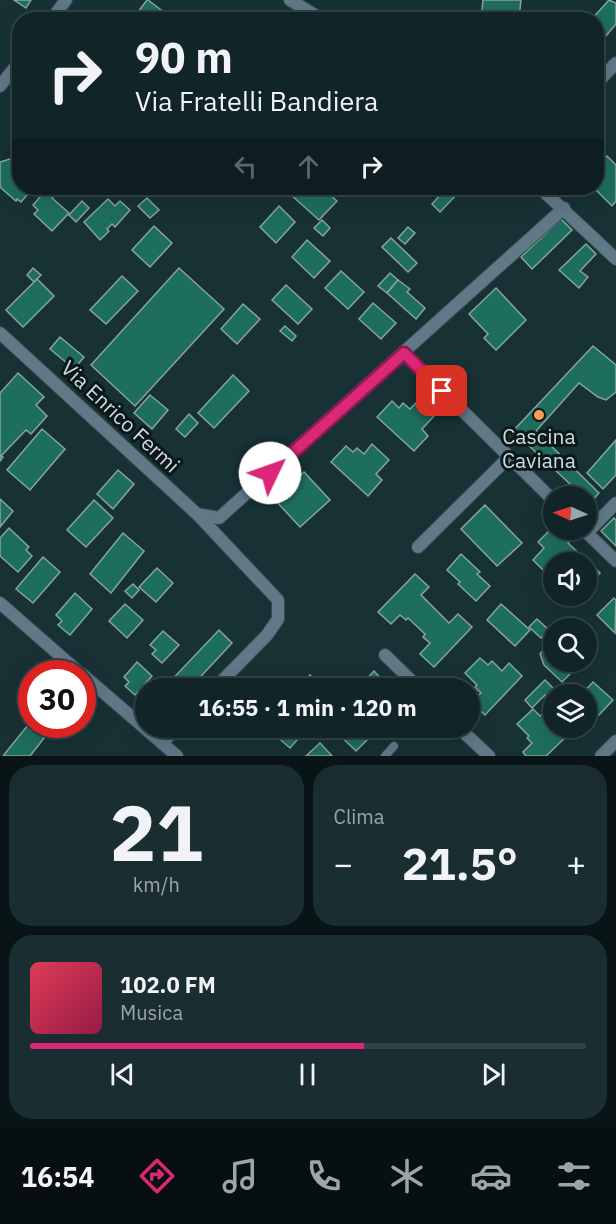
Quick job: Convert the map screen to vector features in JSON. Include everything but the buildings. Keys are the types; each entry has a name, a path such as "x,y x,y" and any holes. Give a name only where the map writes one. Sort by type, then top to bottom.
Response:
{"street":[{"path":"290,0 310,12"},
{"path":"604,76 616,63"},
{"path":"0,86 12,71"},
{"path":"548,195 616,259"},
{"path":"197,514 219,518 564,208"},
{"name":"Via Enrico Fermi","path":"0,333 197,514 278,600 278,619 267,635 225,678"},
{"path":"404,353 543,491"},
{"path":"418,547 508,458"},
{"path":"597,520 616,502"},
{"path":"594,540 616,561"},
{"path":"0,603 66,660"},
{"path":"385,655 409,678"},
{"path":"96,686 177,756"},
{"path":"162,743 167,738"},
{"path":"470,738 489,756"},
{"path":"601,756 616,741"}],"lane":[{"path":"384,756 394,746"}],"place":[{"name":"Cascina Caviana","path":"539,415"}],"route":[{"path":"270,473 404,353 442,391"}]}
